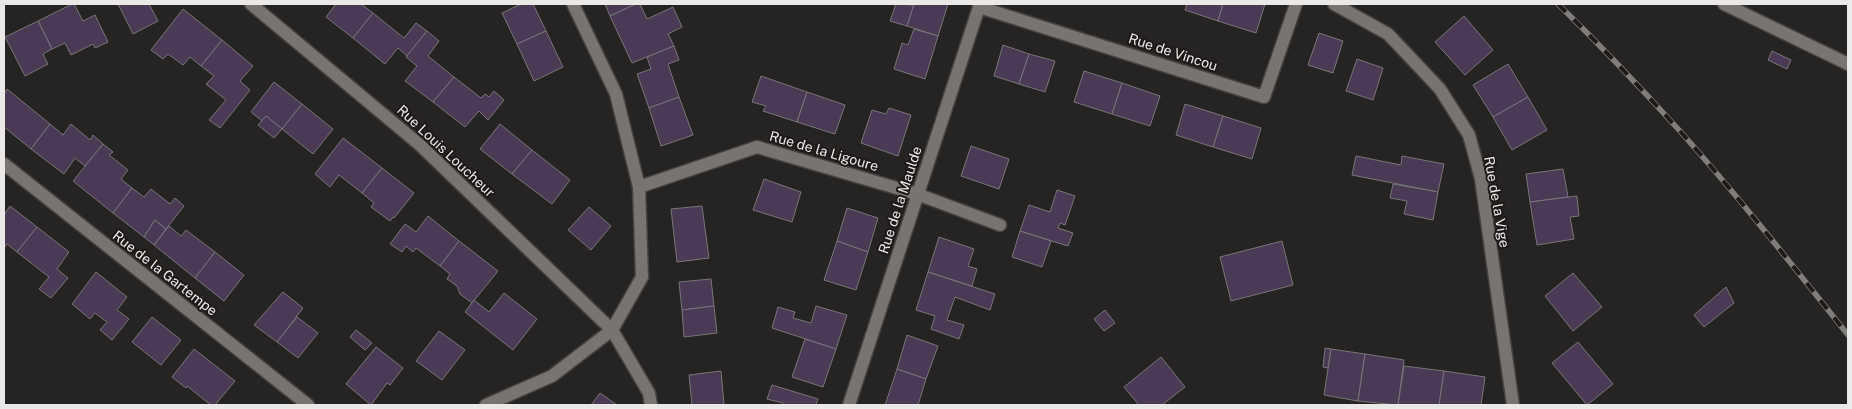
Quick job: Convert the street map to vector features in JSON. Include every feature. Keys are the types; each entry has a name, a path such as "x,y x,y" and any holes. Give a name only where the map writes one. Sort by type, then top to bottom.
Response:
{"street":[{"name":"Rue Louis Loucheur","path":"251,4 420,145 612,330 649,393 651,405"},
{"path":"486,405 552,376 612,330 642,277 639,187 616,94 573,4"},
{"name":"Rue de Vincou","path":"979,5 1264,97 1296,4"},
{"name":"Rue de la Vige","path":"1334,4 1388,34 1440,89 1469,135 1481,179 1513,405"},
{"path":"1724,4 1848,64"},
{"name":"Rue de la Maulde","path":"849,405 979,5"},
{"name":"Rue de la Ligoure","path":"639,187 757,147 917,194 1000,225"},
{"name":"Rue de la Gartempe","path":"4,164 308,405"}],"building":[{"path":"74,4 83,21 95,15 108,42 95,48 93,44 71,55 65,43 52,49 38,21"},
{"path":"118,4 149,4 158,21 133,34"},
{"path":"336,4 361,4 373,13 353,38 326,17"},
{"path":"521,4 533,4 546,31 517,44 502,13"},
{"path":"605,4 636,4 610,16"},
{"path":"640,4 647,19 673,7 682,27 668,34 674,46 632,63 610,16"},
{"path":"896,4 914,5 907,26 890,21"},
{"path":"914,4 948,4 938,36 907,26"},
{"path":"1187,4 1223,4 1218,21 1185,10"},
{"path":"1223,4 1265,4 1256,33 1218,21"},
{"path":"183,9 222,40 201,66 190,57 183,65 168,54 163,59 151,50"},
{"path":"373,13 404,38 416,23 427,31 407,56 398,48 385,64 353,38"},
{"path":"1464,16 1493,50 1465,75 1435,42"},
{"path":"38,21 52,49 43,54 48,64 25,76 5,37"},
{"path":"914,29 938,36 925,79 894,69 902,43 908,45"},
{"path":"427,31 439,41 428,56 454,77 433,102 405,81 417,66 406,57"},
{"path":"546,31 563,67 534,81 517,44"},
{"path":"1319,33 1343,41 1333,73 1308,65"},
{"path":"222,40 253,66 240,81 250,90 220,128 209,120 226,100 206,84 214,76 201,66"},
{"path":"1003,45 1029,54 1019,84 994,76"},
{"path":"674,46 679,60 668,64 679,97 649,108 637,74 651,69 647,57"},
{"path":"1772,51 1791,60 1787,69 1768,60"},
{"path":"1029,54 1055,61 1045,92 1019,84"},
{"path":"1357,59 1383,68 1373,100 1346,91"},
{"path":"1508,64 1528,97 1493,117 1473,85"},
{"path":"1084,71 1122,83 1112,114 1074,102"},
{"path":"761,76 807,92 797,122 763,111 766,106 752,102"},
{"path":"454,77 481,98 485,94 489,97 494,91 504,100 488,120 479,111 465,127 433,102"},
{"path":"274,82 302,104 282,129 266,116 262,121 251,112"},
{"path":"1122,83 1160,96 1150,126 1112,114"},
{"path":"7,89 50,124 31,149 4,127 4,94"},
{"path":"807,92 845,105 835,134 797,122"},
{"path":"679,97 693,135 661,146 649,108"},
{"path":"1528,97 1547,130 1512,150 1493,117"},
{"path":"302,104 333,129 313,154 282,129"},
{"path":"1185,104 1223,116 1213,147 1176,135"},
{"path":"889,108 911,115 898,156 861,143 872,110 886,114"},
{"path":"266,116 282,129 274,138 258,125"},
{"path":"1223,116 1261,128 1252,159 1213,147"},
{"path":"50,124 63,135 71,124 90,140 93,135 103,144 85,166 75,158 64,174 31,149"},
{"path":"500,124 532,150 512,174 480,149"},
{"path":"343,138 382,168 362,193 339,175 330,187 315,174"},
{"path":"103,144 113,152 109,155 128,170 121,179 132,188 113,213 73,181"},
{"path":"971,146 1009,159 999,189 961,176"},
{"path":"532,150 570,180 552,204 512,174"},
{"path":"1356,156 1401,165 1402,156 1444,164 1438,192 1352,175"},
{"path":"382,168 414,193 390,221 371,207 374,203 362,193"},
{"path":"1563,169 1568,197 1530,202 1526,174"},
{"path":"764,179 801,192 792,222 753,210"},
{"path":"1393,184 1438,192 1433,220 1404,214 1407,201 1390,198"},
{"path":"132,188 144,197 151,189 170,204 175,198 184,206 166,229 155,220 144,237 113,213"},
{"path":"1057,190 1075,196 1065,225 1060,223 1058,228 1073,233 1068,246 1020,231 1029,205 1050,212"},
{"path":"1577,196 1579,216 1570,217 1574,239 1537,245 1530,202"},
{"path":"10,206 37,227 17,252 7,244 4,248 4,215"},
{"path":"702,206 709,258 677,262 671,209"},
{"path":"589,207 611,226 591,250 568,230"},
{"path":"847,208 878,218 868,252 837,241"},
{"path":"428,216 459,241 440,266 416,248 413,252 406,246 402,252 390,244 405,224 416,232"},
{"path":"155,220 166,229 154,245 144,237"},
{"path":"169,226 181,236 186,230 215,252 195,278 154,245"},
{"path":"37,227 69,252 57,269 68,278 51,298 39,289 49,277 17,252"},
{"path":"1020,231 1051,241 1042,267 1012,257"},
{"path":"939,237 974,249 968,266 977,269 972,286 928,272"},
{"path":"459,241 498,271 472,303 460,294 457,286 447,279 450,274 440,266"},
{"path":"837,241 868,252 856,290 824,280"},
{"path":"1282,241 1293,285 1231,301 1220,257"},
{"path":"215,252 244,275 224,301 195,278"},
{"path":"96,272 127,297 117,310 129,319 112,340 100,330 107,322 95,313 90,319 72,304"},
{"path":"928,272 995,294 990,310 955,297 947,320 964,325 959,339 931,329 935,316 916,310"},
{"path":"1573,273 1602,307 1573,331 1545,296"},
{"path":"711,279 714,306 682,310 679,282"},
{"path":"1726,287 1734,303 1704,327 1694,315"},
{"path":"283,292 303,308 277,342 254,325"},
{"path":"504,293 537,319 513,350 465,312 474,300 489,312"},
{"path":"714,306 717,333 684,337 682,310"},
{"path":"816,306 847,315 836,349 772,328 778,307 795,312 793,318 811,323"},
{"path":"1105,310 1115,323 1104,331 1094,319"},
{"path":"152,317 181,340 161,365 132,342"},
{"path":"297,317 318,333 298,358 277,342"},
{"path":"356,330 372,343 365,350 350,337"},
{"path":"439,331 465,350 442,380 416,361"},
{"path":"907,335 938,346 926,379 897,369"},
{"path":"805,339 836,349 823,387 792,377"},
{"path":"1578,342 1613,384 1587,405 1552,363"},
{"path":"376,347 403,368 390,385 387,383 371,405 346,384"},
{"path":"1325,348 1331,349 1328,368 1323,367"},
{"path":"194,349 235,381 215,405 211,405 172,377"},
{"path":"1331,349 1365,354 1358,401 1324,395"},
{"path":"1365,354 1404,360 1398,405 1358,401"},
{"path":"1161,357 1185,387 1162,405 1139,405 1124,387"},
{"path":"1404,366 1444,371 1439,405 1398,405"},
{"path":"897,369 926,379 918,405 885,405"},
{"path":"721,371 724,405 692,405 689,375"},
{"path":"1444,371 1485,377 1481,405 1439,405"},
{"path":"772,385 818,399 816,405 782,405 783,403 767,399"},
{"path":"600,393 617,405 591,405"}],"railway":[{"path":"1558,4 1635,82 1701,155 1848,335"}]}
